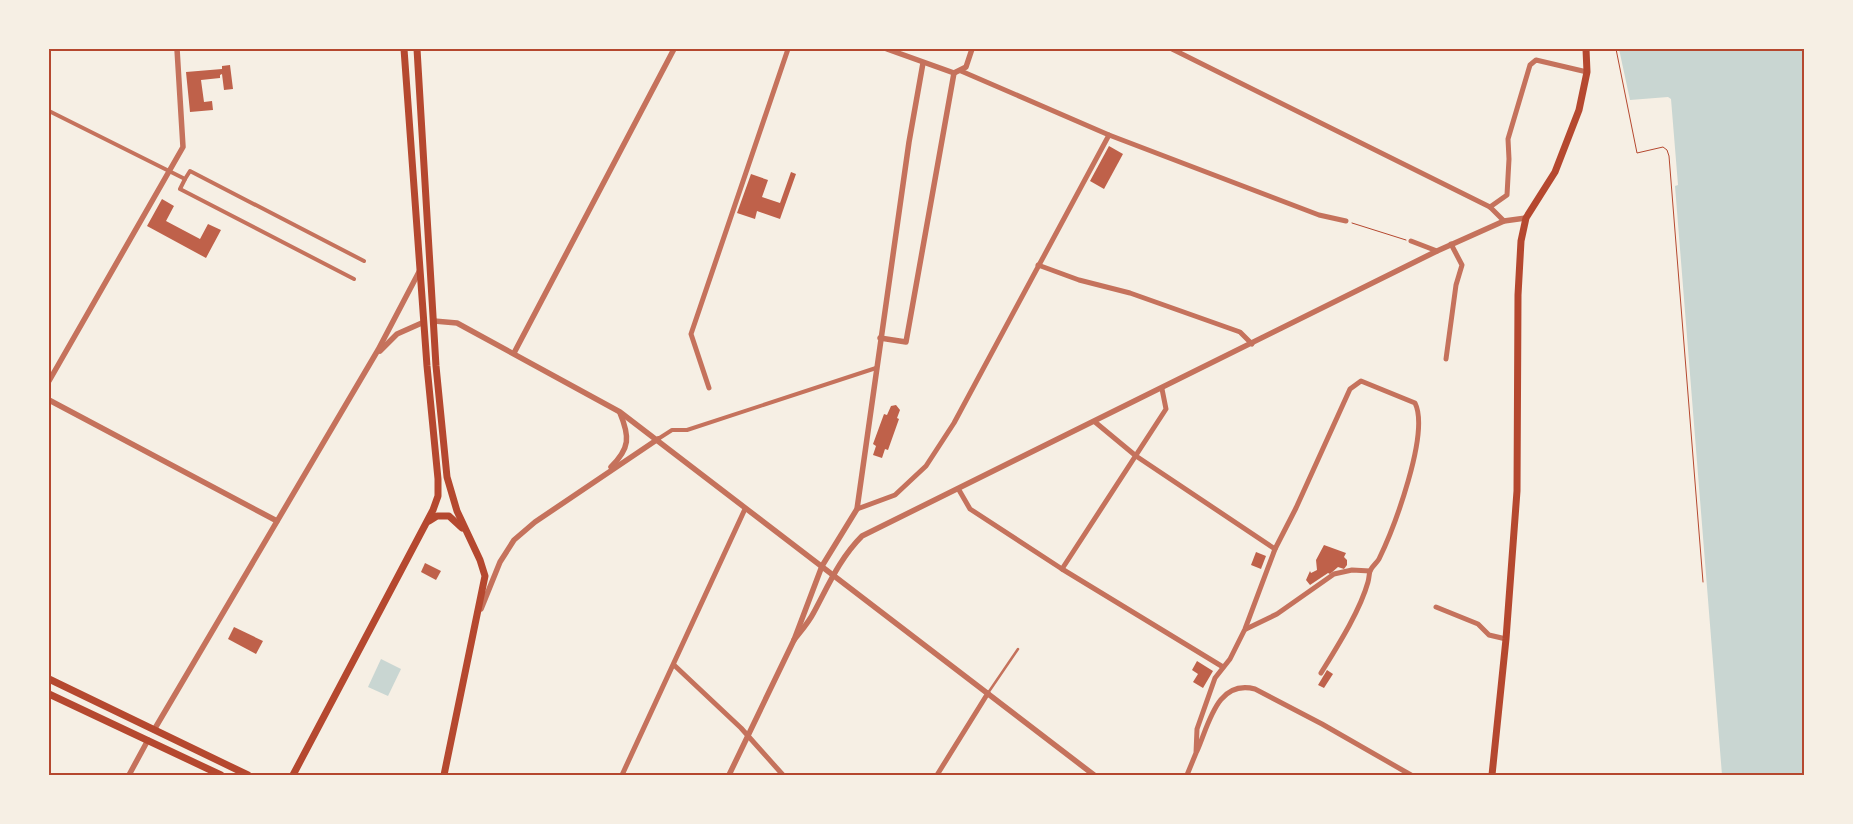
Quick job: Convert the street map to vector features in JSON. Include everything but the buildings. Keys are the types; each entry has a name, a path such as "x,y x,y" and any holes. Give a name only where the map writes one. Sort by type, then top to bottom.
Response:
{"main road":[{"path":"293,775 433,510 438,496 404,49"},
{"path":"417,49 443,439 450,493 480,560 485,576 479,614 444,775"},
{"path":"1492,775 1506,639 1516,491 1518,295 1521,240 1526,218 1555,172 1579,110 1587,72 1586,49"},
{"path":"424,322 434,321"},
{"path":"423,529 432,519 442,515 456,521 467,534"},
{"path":"49,679 248,775"},
{"path":"49,694 221,775"},
{"path":"148,740 154,730"}],"street":[{"path":"49,381 183,147 176,49"},
{"path":"514,353 674,49"},
{"path":"709,388 691,334 788,49"},
{"path":"887,49 954,73 961,70 968,63 972,49"},
{"path":"1172,49 1490,207 1504,220"},
{"path":"1490,207 1507,194 1508,139 1530,65 1536,60 1587,72"},
{"path":"729,775 794,640 824,567 857,509 909,142 923,63"},
{"path":"961,70 1109,135 1319,215 1346,220"},
{"path":"880,338 906,342 954,73"},
{"path":"49,111 186,179"},
{"path":"857,509 895,495 926,466 954,423 1109,135"},
{"path":"354,279 180,189 190,171 364,261"},
{"path":"794,640 813,614 848,550 862,536 959,490 1437,251 1504,220 1526,218"},
{"path":"1411,241 1437,251"},
{"path":"1446,359 1456,285 1462,265 1452,244"},
{"path":"1038,265 1079,280 1130,293 1240,332 1252,344"},
{"path":"154,730 373,358 408,297 420,270"},
{"path":"434,321 457,323 620,412 658,439 745,509 824,567 1094,775"},
{"path":"373,358 397,334 424,322"},
{"path":"479,614 500,562 514,540 603,475 672,430 687,430 876,368"},
{"path":"1196,753 1197,729 1215,678 1223,668 1245,629 1275,549 1296,508 1350,389 1361,381 1415,403 1418,410 1419,423 1403,499 1381,554 1370,570 1368,582 1345,634 1321,673"},
{"path":"1062,569 1166,409 1162,389"},
{"path":"49,400 276,521"},
{"path":"603,475 622,457 628,439 620,412"},
{"path":"1095,422 1136,456 1275,549"},
{"path":"959,490 970,509 1062,569 1223,668"},
{"path":"622,775 745,509"},
{"path":"1245,629 1277,614 1334,574 1352,570 1370,570"},
{"path":"1436,607 1478,624 1489,635 1506,639"},
{"path":"674,665 747,736 783,775"},
{"path":"1187,775 1218,703 1229,691 1237,687 1245,687 1322,724 1411,775"},
{"path":"936,775 988,693"},
{"path":"129,775 148,740"}],"lane":[{"path":"988,693 1018,649"}],"path":[{"path":"1616,49 1637,153 1663,148 1667,150 1670,156 1704,582"},
{"path":"1359,225 1411,241"}],"shaded area":[{"path":"1619,49 1804,49 1804,775 1722,775 1675,186 1678,185 1671,99 1668,97 1630,100"},
{"path":"381,659 401,669 388,696 368,687"}]}
